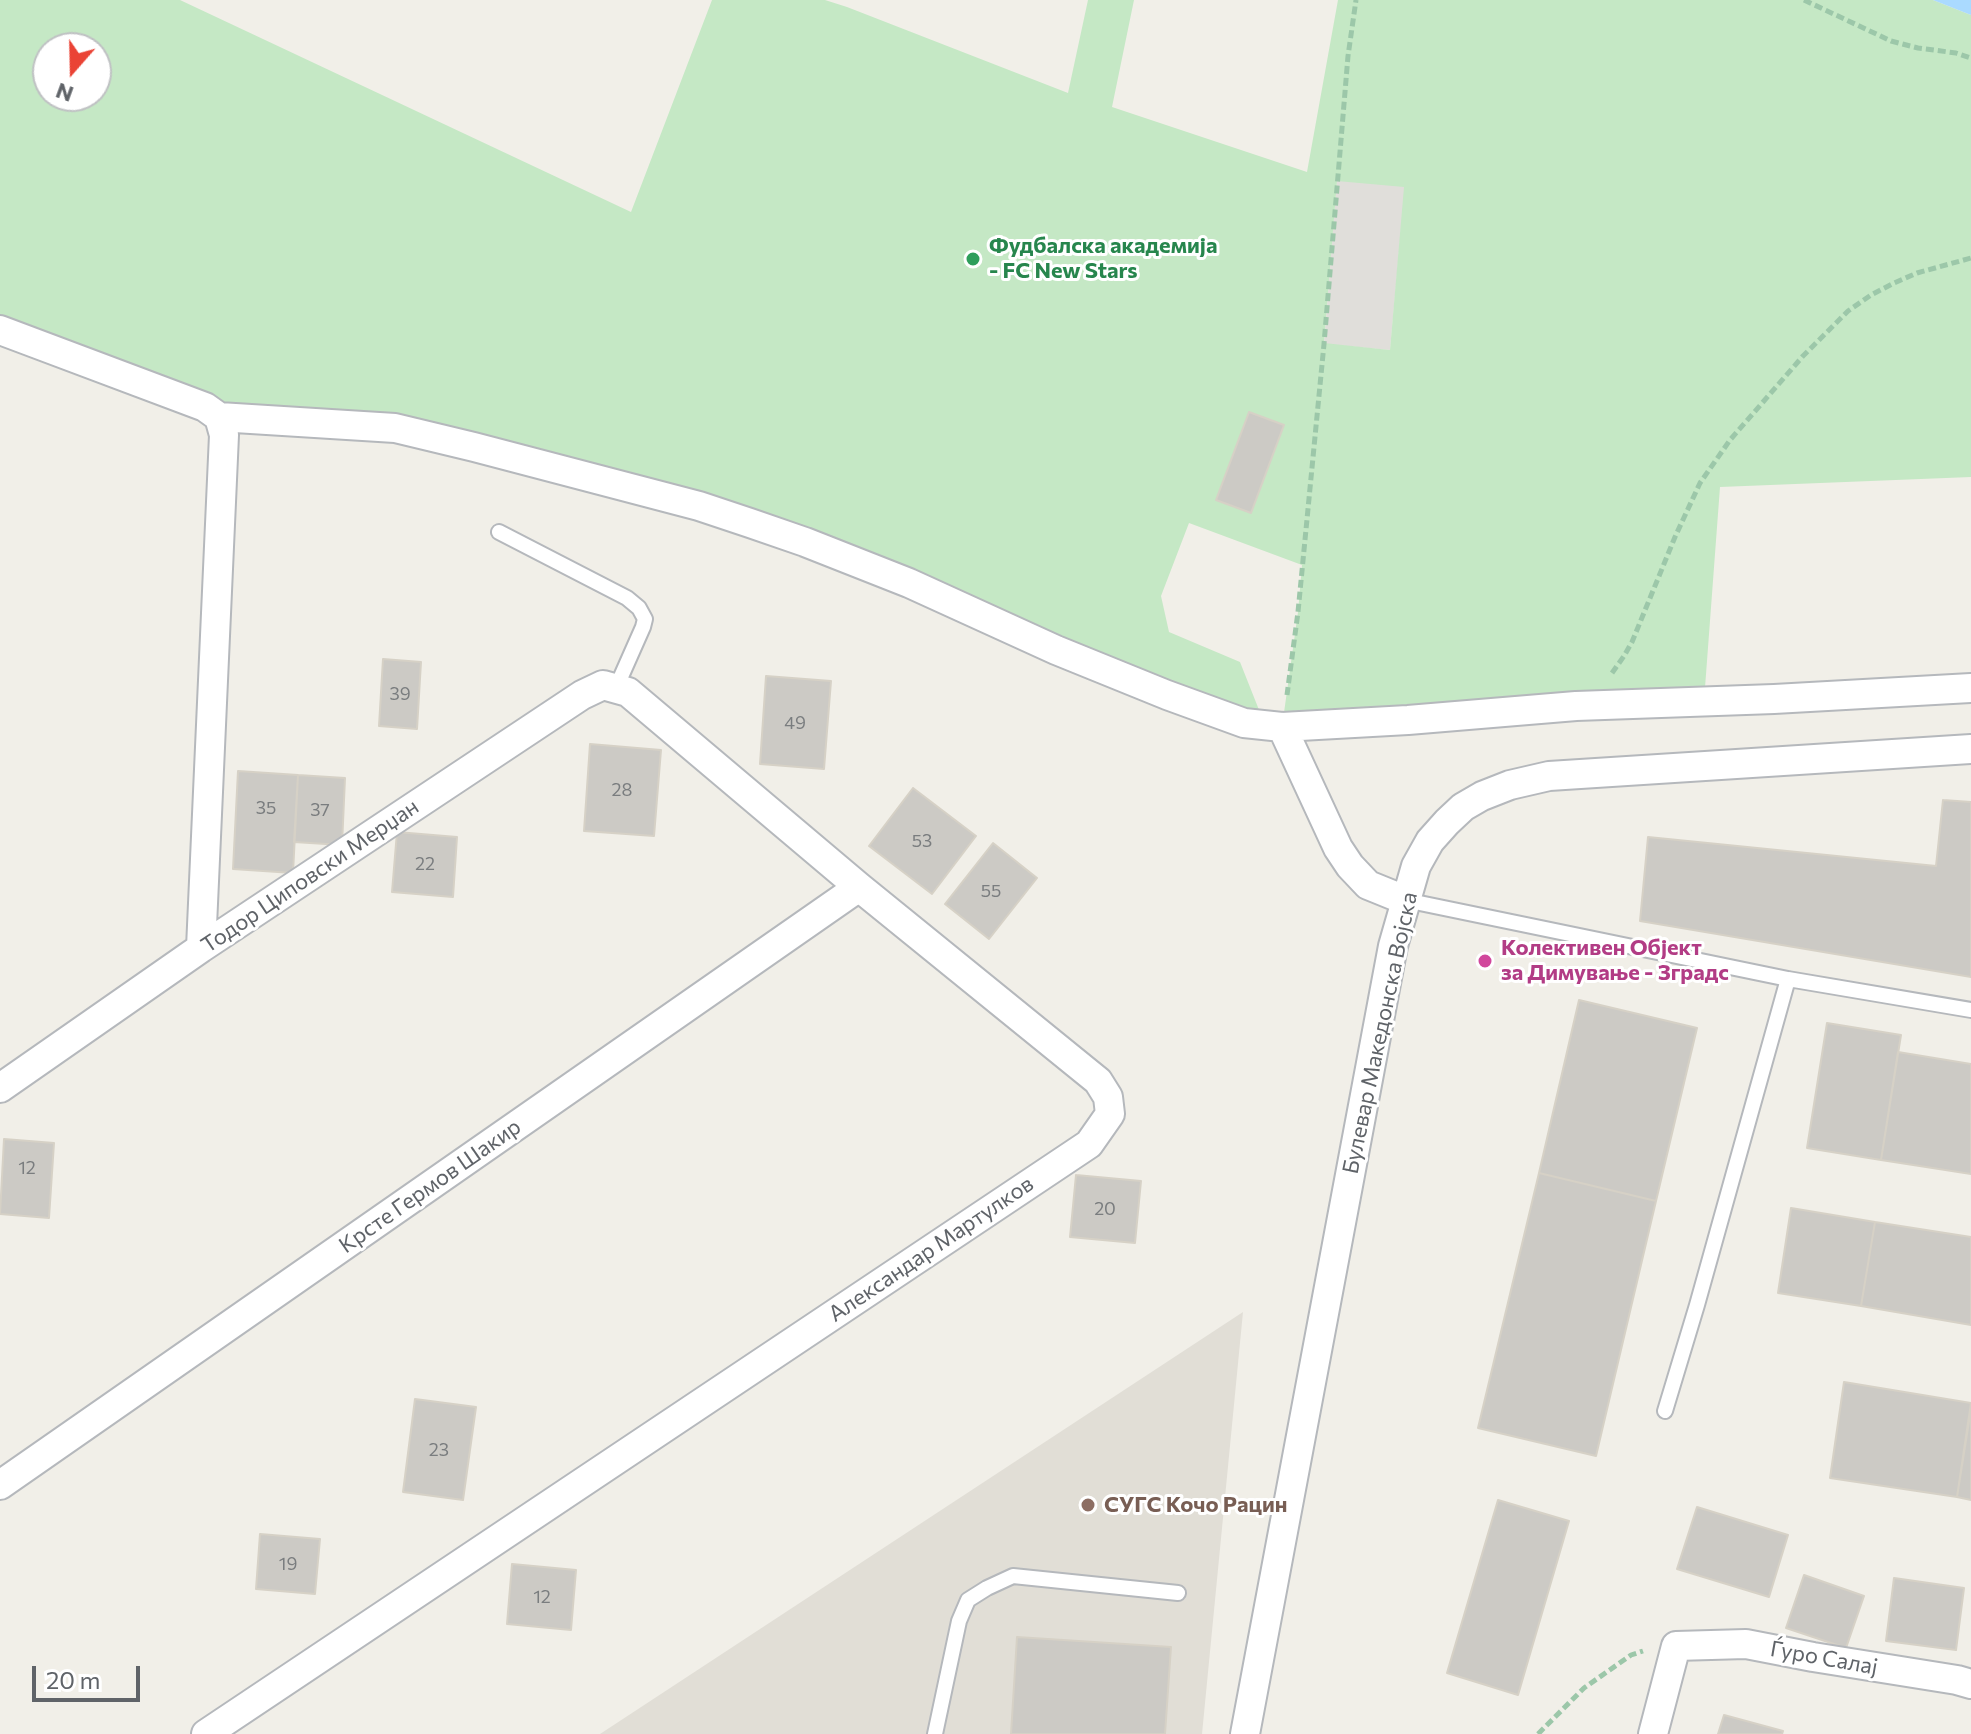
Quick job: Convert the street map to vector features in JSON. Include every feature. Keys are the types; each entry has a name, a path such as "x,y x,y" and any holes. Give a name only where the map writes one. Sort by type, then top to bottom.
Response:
{"street":[{"path":"0,330 205,407 219,417 395,428 699,506 805,542 909,583 1056,650 1244,723 1282,727 1576,706 1971,688"},
{"path":"201,948 224,435 219,417"},
{"name":"Тодор Циповски Мерџан","path":"0,1088 201,948 582,695 603,685 622,690"},
{"name":"Александар Мартулков","path":"206,1734 1089,1144 1110,1114 1108,1097 1098,1081 622,690"},
{"path":"1282,727 1324,821 1350,866 1368,885 1405,900"},
{"name":"Булевар Македонска Војска","path":"1245,1734 1393,946 1416,866 1430,841 1463,807 1482,796 1530,780 1573,774 1971,749"},
{"name":"Крсте Гермов Шакир","path":"0,1485 859,887"},
{"name":"Ѓуро Салај","path":"1676,1646 1746,1644 1971,1684"},
{"path":"1653,1734 1676,1646"}],"lane":[{"path":"499,532 627,598 639,608 645,619 622,690"},
{"path":"1405,900 1788,979 1971,1010"},
{"path":"1665,1411 1788,979"},
{"path":"935,1734 959,1621 968,1600 987,1588 1013,1576 1178,1593"}],"path":[{"path":"1282,727 1298,612 1348,56 1356,0"},
{"path":"1804,0 1891,41 1971,58"},
{"path":"1576,706 1602,684 1624,656 1700,483 1730,440 1803,356 1848,311 1871,295 1917,273 1971,258"},
{"path":"1538,1734 1584,1688 1631,1655 1655,1647 1676,1646"}],"shaded area":[{"path":"1337,180 1405,186 1390,350 1324,344"},
{"name":"СУГС Кочо Рацин","path":"1243,1312 1202,1734 600,1734"}],"green space":[{"path":"0,0 180,0 631,212 712,0 825,0 1068,93 1088,0 1134,0 1112,107 1307,172 1338,0 1933,0 1971,15 1971,477 1720,487 1704,701 1282,727 1302,565 1189,523 1161,596 1169,632 1240,662 1265,725 909,583 474,447 219,417 0,330","holes":["1337,181 1404,187 1390,350 1324,343"]}],"water":[{"path":"1933,0 1971,0 1971,15"}],"building":[{"path":"1249,412 1284,425 1251,513 1216,500"},
{"path":"383,659 421,662 417,729 379,726"},
{"path":"766,676 831,681 824,769 760,764"},
{"path":"590,744 661,750 654,836 584,831"},
{"path":"238,771 298,775 293,873 233,869"},
{"path":"298,775 345,778 342,845 294,842"},
{"path":"913,788 976,836 932,894 869,846"},
{"path":"1943,800 1971,802 1971,977 1640,921 1648,837 1936,866"},
{"path":"397,832 457,837 453,897 392,892"},
{"path":"993,843 1037,878 989,939 945,904"},
{"path":"1579,1000 1697,1028 1656,1201 1539,1173"},
{"path":"1827,1023 1901,1035 1881,1160 1807,1148"},
{"path":"1898,1052 1971,1064 1971,1174 1881,1160"},
{"path":"4,1139 54,1143 49,1218 0,1214"},
{"path":"1539,1173 1656,1201 1596,1456 1478,1428"},
{"path":"1076,1175 1141,1181 1135,1243 1070,1237"},
{"path":"1791,1208 1875,1222 1861,1306 1778,1293"},
{"path":"1875,1222 1971,1237 1971,1325 1861,1306"},
{"path":"1844,1382 1971,1403 1957,1497 1830,1478"},
{"path":"415,1399 476,1407 463,1500 403,1492"},
{"path":"1971,1409 1971,1500 1957,1497"},
{"path":"1498,1500 1569,1521 1518,1695 1447,1673"},
{"path":"1697,1507 1788,1535 1769,1597 1677,1569"},
{"path":"260,1534 320,1539 315,1594 256,1589"},
{"path":"512,1564 576,1570 571,1630 507,1624"},
{"path":"1804,1575 1864,1596 1846,1648 1786,1628"},
{"path":"1894,1578 1964,1588 1956,1650 1886,1641"},
{"path":"1017,1637 1171,1647 1165,1734 1011,1734"},
{"path":"1724,1715 1783,1731 1782,1734 1718,1734"}],"place":[{"name":"Фудбалска академија - FC New Stars","path":"973,259"},
{"name":"Колективен Објект за Димување - Зградс","path":"1485,961"},
{"name":"СУГС Кочо Рацин","path":"1088,1505"}]}
